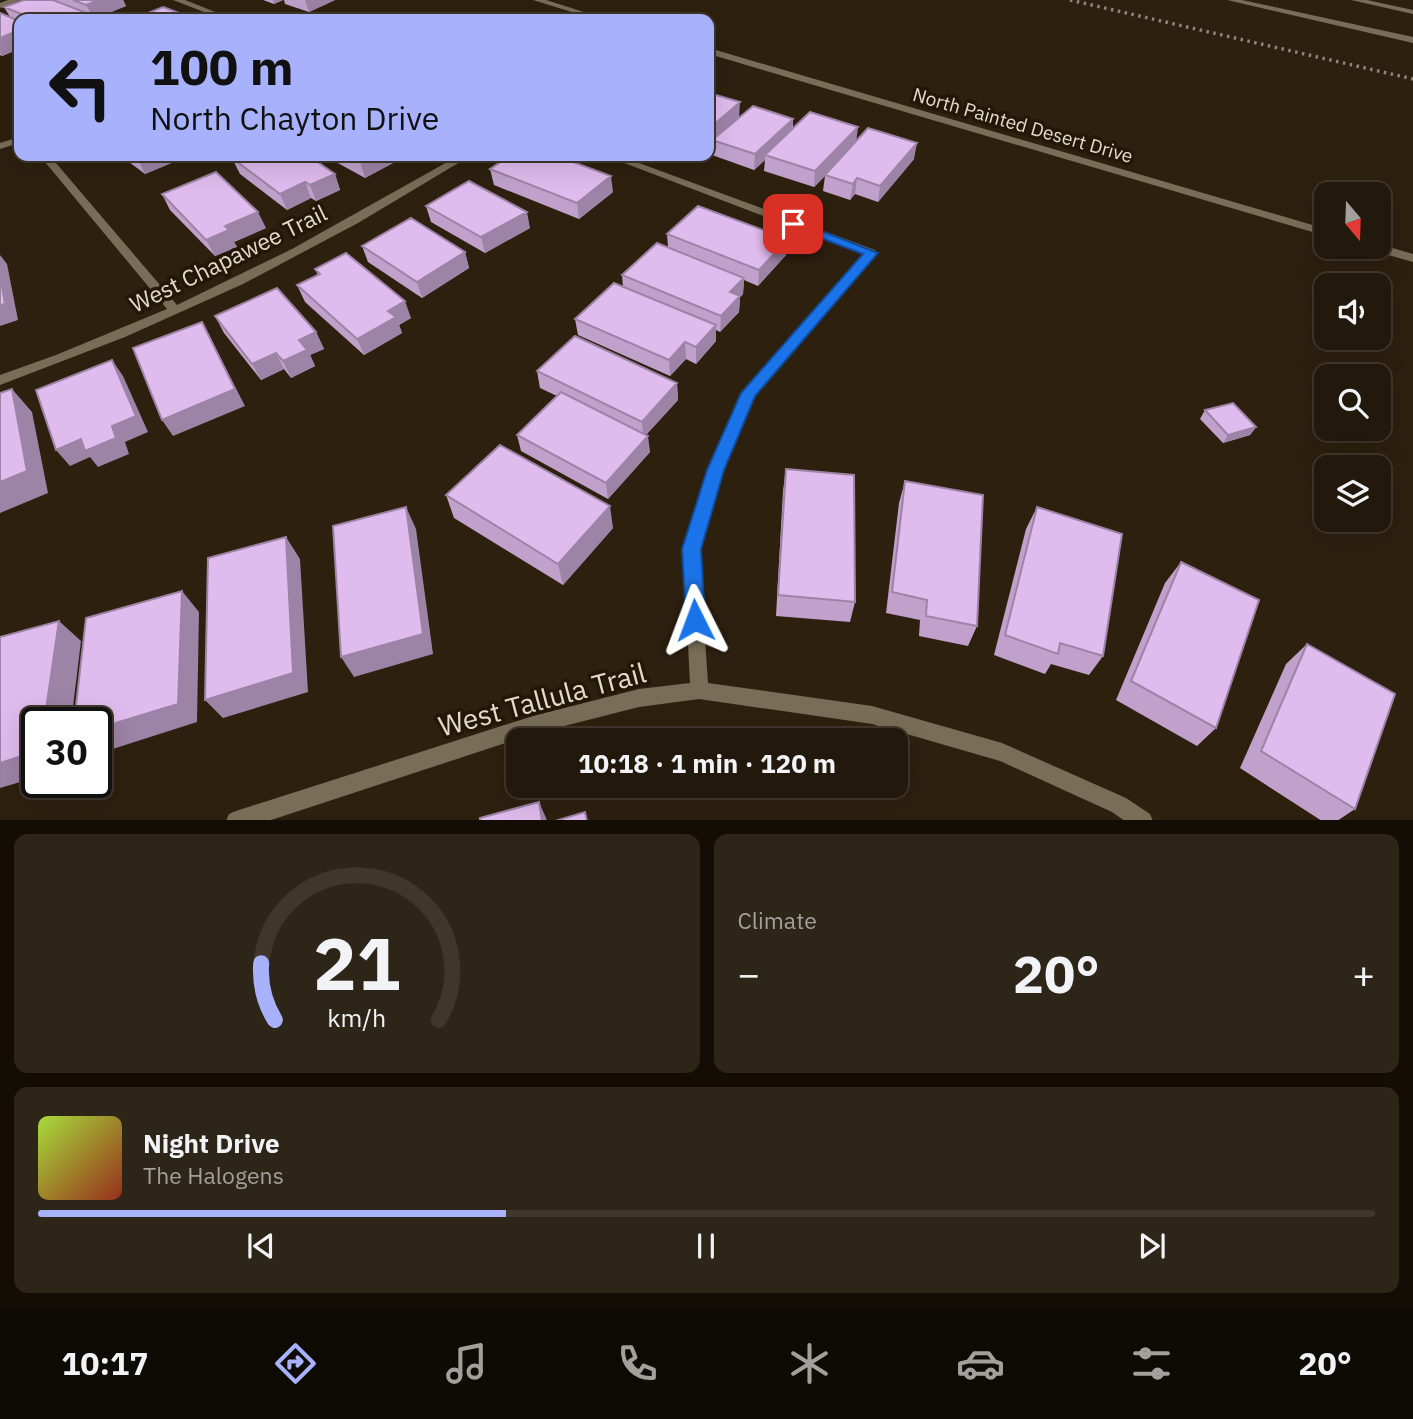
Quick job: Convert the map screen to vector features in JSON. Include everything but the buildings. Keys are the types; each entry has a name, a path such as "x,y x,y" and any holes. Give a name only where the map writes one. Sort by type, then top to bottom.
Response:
{"street":[{"path":"0,6 16,0"},
{"path":"177,0 215,14"},
{"path":"537,0 584,14"},
{"path":"1231,0 1413,40"},
{"path":"1355,0 1413,12"},
{"name":"North Painted Desert Drive","path":"714,52 1314,229"},
{"path":"49,161 175,310"},
{"name":"West Chapawee Trail","path":"0,380 175,310 292,253 457,161"},
{"path":"624,161 872,253 749,393 716,470 691,549 699,690"},
{"path":"1391,252 1413,258"},
{"name":"West Tallula Trail","path":"239,820 533,725 639,698 699,690 872,715 1002,751 1119,805 1142,820"}],"railway":[{"path":"1070,0 1413,79"}],"route":[{"path":"695,620 691,549 716,470 749,393 872,253 793,224"}]}
